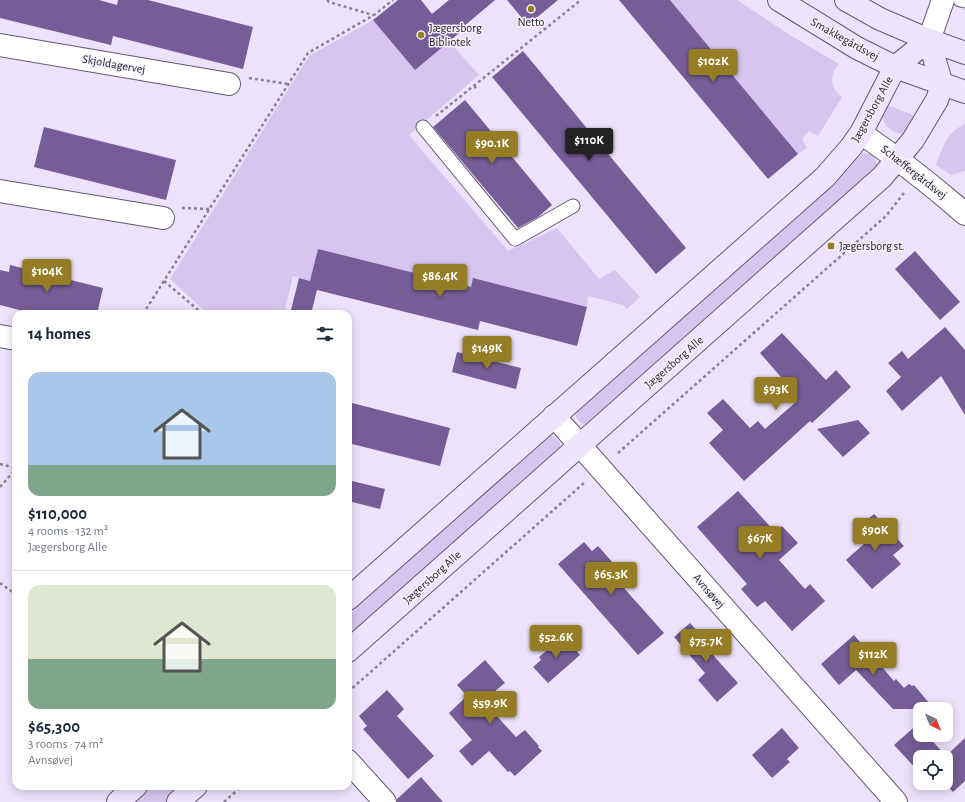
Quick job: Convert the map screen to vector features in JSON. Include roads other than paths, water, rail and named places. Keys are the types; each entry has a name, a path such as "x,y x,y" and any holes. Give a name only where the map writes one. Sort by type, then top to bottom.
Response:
{"street":[{"name":"Smakkegårdsvej","path":"779,0 857,48 895,67 965,92"},
{"path":"846,0 880,19 929,40 965,53"},
{"path":"895,67 929,40 943,0"},
{"path":"929,40 942,85"},
{"name":"Skjoldagervej","path":"0,45 229,84"},
{"name":"Jægersborg Alle","path":"352,595 825,177 861,133 895,67"},
{"name":"Jægersborg Alle","path":"352,647 882,178 913,140 925,121 942,85"},
{"name":"Schæffergårdsvej","path":"861,133 898,159 965,214"},
{"path":"0,191 163,218"},
{"path":"0,336 12,338"},
{"name":"Avnsøvej","path":"554,416 896,802"},
{"path":"352,765 385,802"},
{"path":"118,802 132,790"},
{"path":"178,802 192,790"}],"lane":[{"path":"960,0 965,1"},
{"path":"423,127 515,239 573,206"}],"place":[{"name":"Netto","path":"531,9"},
{"name":"Jægersborg Bibliotek","path":"421,35"},
{"name":"Jægersborg st.","path":"831,246"}]}
